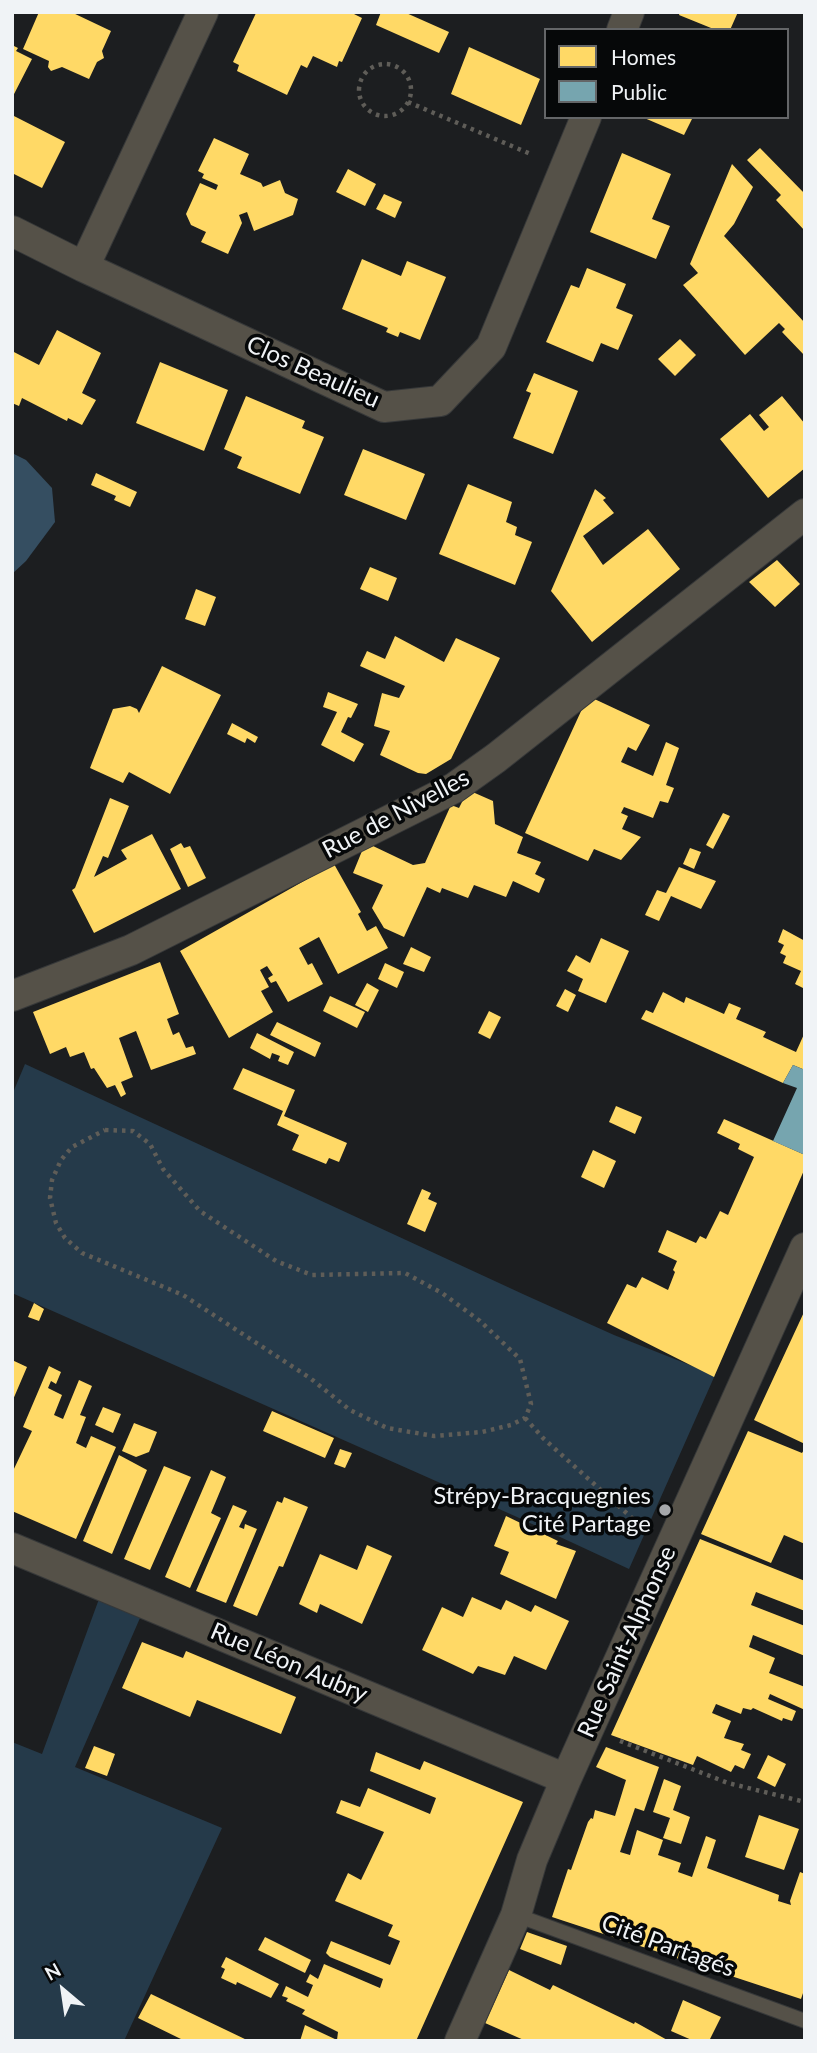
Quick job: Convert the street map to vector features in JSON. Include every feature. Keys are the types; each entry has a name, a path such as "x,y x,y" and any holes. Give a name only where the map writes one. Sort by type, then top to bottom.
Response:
{"street":[{"path":"84,267 203,12"},
{"name":"Clos Beaulieu","path":"12,231 384,407 440,401 491,347 585,119"},
{"name":"Rue de Nivelles","path":"12,996 131,950 454,788 496,758 805,514"},
{"name":"Rue Saint-Alphonse","path":"460,2041 516,1915 532,1860 566,1779 805,1248"},
{"name":"Rue Léon Aubry","path":"12,1548 566,1779"}],"lane":[{"name":"Cité Partagés","path":"516,1915 805,2021"}],"path":[{"path":"378,64 396,65 408,77 411,85 408,102 403,109 387,116 371,112 360,99 359,81 370,67 378,64"},
{"path":"408,102 565,168"},
{"path":"105,1130 133,1132 150,1144 163,1169 200,1211 276,1261 312,1275 405,1273 442,1293 480,1321 520,1359 530,1404 525,1418 511,1425 482,1432 434,1436 387,1428 350,1410 310,1378 183,1296 82,1253 65,1238 55,1223 50,1198 52,1180 61,1160 72,1147 105,1130"},
{"path":"525,1418 667,1551"},
{"path":"589,1729 728,1783 805,1802"}],"shaded area":[{"path":"12,453 26,460 52,488 55,522 26,561 12,574"},
{"path":"25,1064 525,1295 614,1335 715,1375 629,1569 12,1293 12,1095"},
{"path":"99,1599 140,1618 75,1767 222,1828 124,2041 12,2041 12,1742 42,1754"}],"building: Homes":[{"path":"39,12 71,12 111,31 102,51 104,58 97,62 89,79 62,67 51,71 48,67 49,61 23,49"},
{"path":"350,12 362,18 342,62 339,61 337,67 313,56 307,68 301,65 287,95 237,71 239,65 233,62 256,13"},
{"path":"381,12 404,12 449,32 439,53 376,25"},
{"path":"680,12 738,12 731,28 711,28 679,15"},
{"path":"12,45 18,48 16,51 32,59 12,98"},
{"path":"469,47 540,79 521,125 451,94"},
{"path":"12,115 65,142 42,188 12,173"},
{"path":"647,119 692,119 684,135"},
{"path":"214,138 249,154 240,174 261,183 263,187 280,180 285,193 298,199 293,215 254,231 247,212 239,215 242,223 228,254 201,242 206,232 191,225 186,214 200,183 216,190 218,185 202,178 204,174 198,171"},
{"path":"760,148 805,194 805,231 776,200 781,195 747,160"},
{"path":"622,153 671,174 652,219 670,226 656,259 590,232"},
{"path":"732,164 753,187 734,224 724,236 805,323 805,356 782,332 785,329 779,323 745,355 683,285 698,273 690,264"},
{"path":"348,169 376,184 365,206 336,192"},
{"path":"384,194 402,202 395,218 376,209"},
{"path":"362,259 401,276 407,261 446,277 420,340 400,332 398,337 386,332 388,328 342,309"},
{"path":"587,268 626,284 616,308 633,315 618,350 601,343 593,362 546,342 571,285 579,288"},
{"path":"57,330 101,353 82,393 96,400 82,425 68,418 67,421 22,398 19,406 12,403 12,351 39,365"},
{"path":"680,339 696,355 675,376 658,359"},
{"path":"160,362 228,390 204,451 136,423"},
{"path":"534,373 578,391 553,454 513,438 531,393 526,391"},
{"path":"246,396 305,421 302,428 324,437 300,494 237,468 242,457 224,449"},
{"path":"782,396 805,424 805,468 768,498 720,439 750,414 764,431 769,427 759,415"},
{"path":"363,449 425,474 406,520 344,495"},
{"path":"96,473 137,492 130,507 114,500 116,496 91,485"},
{"path":"468,484 512,502 506,522 517,527 515,535 532,542 515,585 439,554"},
{"path":"595,489 606,498 603,500 614,513 583,536 603,565 648,529 680,569 592,642 551,591"},
{"path":"777,560 800,584 775,607 749,582"},
{"path":"370,567 397,578 388,601 360,589"},
{"path":"196,589 216,597 205,626 185,619"},
{"path":"395,636 444,662 456,638 500,658 451,759 426,774 418,773 380,755 390,731 374,726 382,693 399,698 405,686 360,666 367,651 385,659"},
{"path":"162,666 221,695 170,794 129,772 123,783 90,768 113,709 130,706 139,713"},
{"path":"328,692 358,704 341,732 364,744 354,762 321,745 337,712 323,707"},
{"path":"588,696 650,725 636,751 628,747 621,762 653,776 666,742 679,748 666,785 674,788 668,803 660,801 653,818 624,807 621,813 628,816 622,829 641,837 621,860 594,849 588,861 525,833"},
{"path":"232,723 258,737 255,743 247,738 245,743 227,734"},
{"path":"468,790 493,801 495,824 523,837 517,853 541,862 535,874 545,879 539,893 513,881 506,897 474,885 468,898 442,888 440,893 427,887 404,937 384,928 372,908 383,885 353,873 362,851 373,846 413,865 425,863 451,805 459,808"},
{"path":"110,798 129,806 108,858 103,856 94,877 127,859 121,850 152,834 181,889 94,933 72,890"},
{"path":"723,813 730,816 713,849 706,845"},
{"path":"181,843 184,848 190,846 206,878 188,887 170,849"},
{"path":"690,848 701,852 694,869 683,864"},
{"path":"334,864 361,912 358,914 367,931 376,926 388,948 338,974 319,937 299,948 308,965 312,963 323,984 288,1002 276,981 271,983 268,978 273,975 267,966 260,970 269,987 261,991 273,1012 229,1038 180,951"},
{"path":"679,867 716,881 701,909 671,896 659,921 645,915 657,890 666,893"},
{"path":"783,929 805,941 805,989 795,984 801,971 783,963 786,956 780,953 784,945 778,942"},
{"path":"601,938 629,951 606,1003 578,991 583,979 567,971 576,955 590,963"},
{"path":"411,947 431,957 424,972 403,964"},
{"path":"160,962 179,1014 167,1019 173,1035 179,1032 186,1048 193,1046 196,1054 151,1070 136,1031 119,1038 133,1077 121,1082 126,1094 121,1097 115,1085 107,1088 94,1068 91,1069 84,1052 70,1057 66,1047 50,1054 33,1012"},
{"path":"385,963 404,972 397,988 378,979"},
{"path":"367,983 379,990 368,1012 355,1005"},
{"path":"565,989 576,995 568,1012 556,1006"},
{"path":"663,992 684,1003 686,997 724,1014 729,1003 741,1008 736,1019 766,1032 763,1037 796,1052 805,1032 805,1070 793,1065 783,1083 641,1019 646,1010 653,1013"},
{"path":"330,996 365,1012 357,1028 323,1011"},
{"path":"489,1011 501,1017 490,1039 478,1033"},
{"path":"277,1022 321,1043 315,1057 270,1035"},
{"path":"257,1033 294,1052 288,1065 278,1061 280,1056 272,1053 270,1059 250,1048"},
{"path":"243,1068 295,1090 284,1116 347,1143 339,1162 329,1158 326,1164 292,1150 299,1135 277,1125 283,1111 233,1089"},
{"path":"616,1106 642,1117 635,1134 609,1122"},
{"path":"724,1119 805,1155 805,1168 714,1377 607,1323 627,1284 636,1288 642,1277 668,1290 677,1261 658,1252 667,1230 696,1243 700,1236 706,1239 720,1211 728,1215 754,1157 738,1149 740,1144 717,1133"},
{"path":"593,1150 616,1161 604,1188 581,1177"},
{"path":"422,1189 431,1193 428,1199 437,1203 425,1232 407,1224"},
{"path":"34,1303 44,1309 39,1321 28,1317"},
{"path":"805,1310 805,1444 754,1420"},
{"path":"12,1360 27,1367 12,1402"},
{"path":"49,1366 61,1372 56,1384 51,1381 48,1388 62,1395 54,1415 63,1419 79,1380 92,1386 80,1415 86,1417 76,1443 86,1448 91,1436 116,1447 76,1539 12,1511 12,1473 32,1431 23,1427"},
{"path":"103,1407 121,1414 113,1433 95,1425"},
{"path":"272,1411 334,1438 325,1458 263,1431"},
{"path":"134,1423 157,1432 149,1452 136,1457 122,1451"},
{"path":"748,1431 802,1453 805,1448 805,1544 784,1535 771,1563 701,1534"},
{"path":"340,1449 352,1453 345,1468 334,1464"},
{"path":"119,1455 147,1470 112,1554 83,1541"},
{"path":"164,1466 191,1477 150,1570 124,1559"},
{"path":"211,1470 226,1477 211,1513 221,1518 190,1588 165,1577"},
{"path":"284,1497 308,1507 283,1567 279,1566 257,1616 233,1606 277,1501 282,1503"},
{"path":"233,1505 247,1511 239,1527 244,1529 245,1524 257,1529 226,1603 196,1591"},
{"path":"506,1516 558,1541 556,1544 576,1551 556,1599 500,1574 509,1552 494,1546"},
{"path":"700,1539 805,1581 805,1611 756,1592 751,1605 805,1626 805,1656 753,1635 749,1647 775,1658 769,1673 805,1687 805,1710 770,1694 768,1699 796,1711 792,1721 783,1718 782,1721 753,1708 743,1708 741,1714 716,1704 712,1713 731,1721 724,1738 744,1744 741,1750 751,1754 744,1769 735,1765 731,1772 697,1756 693,1765 611,1735"},
{"path":"367,1545 392,1556 362,1624 320,1604 317,1613 299,1604 320,1554 357,1570"},
{"path":"472,1597 501,1610 506,1600 531,1612 535,1605 569,1621 546,1670 514,1656 505,1675 478,1666 473,1674 422,1650 442,1607 463,1617"},
{"path":"142,1642 183,1658 186,1651 296,1697 281,1734 197,1700 190,1717 122,1688"},
{"path":"94,1746 115,1754 107,1776 85,1768"},
{"path":"606,1747 659,1767 644,1811 635,1808 620,1852 630,1855 637,1830 663,1840 658,1855 681,1863 678,1872 692,1877 706,1836 716,1840 707,1868 779,1895 778,1901 791,1905 800,1872 805,1874 805,1987 801,1999 552,1917 568,1869 571,1870 595,1810 615,1816 626,1780 596,1767"},
{"path":"376,1752 420,1770 424,1761 523,1802 416,2041 300,2041 305,2025 337,2040 338,2032 302,2014 305,2010 286,2001 288,1998 282,1996 286,1986 308,1997 313,1985 306,1982 310,1974 318,1979 324,1964 380,1988 383,1979 330,1957 326,1953 331,1941 390,1965 400,1941 388,1936 393,1925 335,1901 348,1873 361,1880 384,1832 336,1813 341,1800 360,1807 368,1788 430,1814 436,1798 370,1771"},
{"path":"768,1755 786,1764 775,1787 757,1778"},
{"path":"664,1779 681,1786 673,1810 690,1817 681,1844 663,1838 670,1818 653,1812"},
{"path":"759,1815 799,1829 784,1870 745,1857"},
{"path":"527,1932 567,1946 561,1965 520,1949"},
{"path":"265,1937 311,1960 305,1973 258,1950"},
{"path":"226,1957 279,1984 271,1998 237,1982 236,1985 221,1978 225,1969 221,1967"},
{"path":"509,1970 550,1990 553,1985 634,2024 635,2022 669,2041 526,2041 485,2023"},
{"path":"151,1994 249,2041 185,2041 138,2018"},
{"path":"683,2000 721,2017 709,2041 694,2041 671,2031"}],"building: Public":[{"path":"793,1065 805,1070 805,1155 773,1141 797,1088 783,1083"}],"place":[{"name":"Strépy-Bracquegnies Cité Partage","path":"665,1510"}]}
